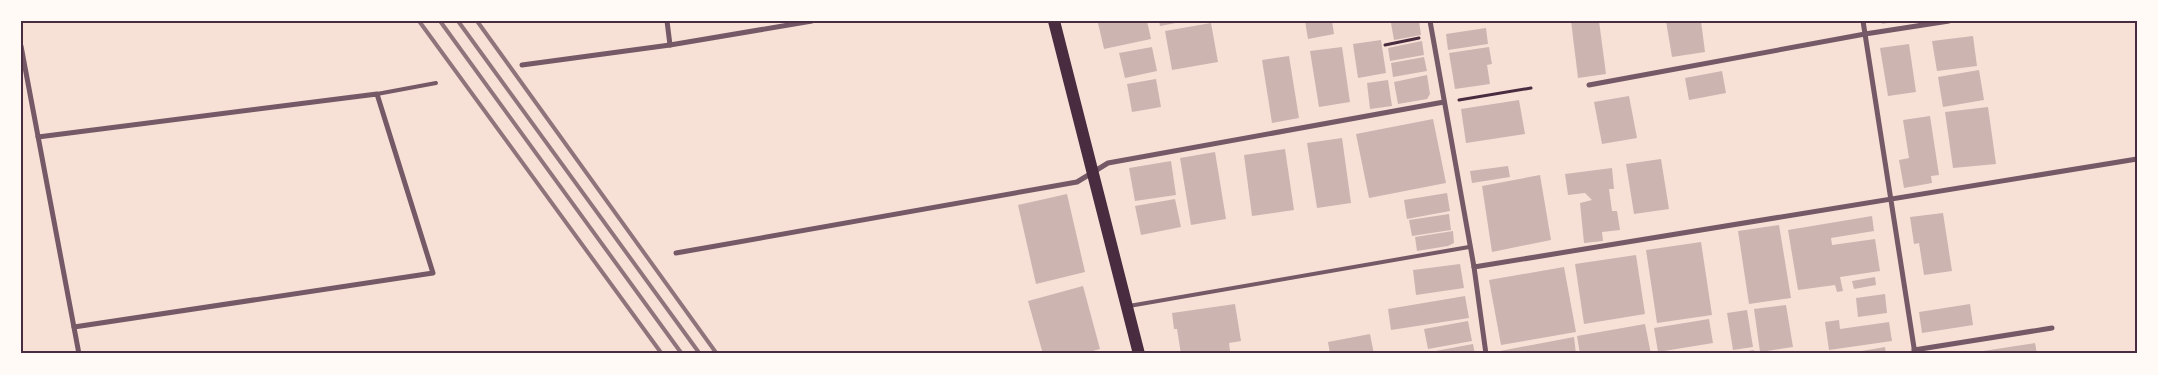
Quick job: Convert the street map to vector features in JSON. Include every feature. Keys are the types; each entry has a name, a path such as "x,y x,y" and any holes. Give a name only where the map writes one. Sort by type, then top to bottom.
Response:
{"main road":[{"path":"1054,21 1139,354"}],"street":[{"path":"667,21 670,45"},
{"path":"522,65 670,45 812,21"},
{"path":"1431,21 1432,36 1474,267 1486,354"},
{"path":"1863,21 1914,352 2052,328"},
{"path":"1588,84 1865,34 1949,21"},
{"path":"21,46 79,354"},
{"path":"38,137 377,94 433,273 74,327"},
{"path":"676,252 1077,182 1108,163 1444,102"},
{"path":"1474,267 2137,159"}],"lane":[{"path":"377,94 436,83"},
{"path":"1127,306 1469,247"}],"path":[{"path":"1385,45 1432,36"},
{"path":"1444,102 1531,88"}],"building":[{"path":"1107,21 1147,21 1151,39 1104,49 1098,23"},
{"path":"1159,21 1181,21 1181,22 1160,26"},
{"path":"1305,21 1332,21 1334,34 1308,39"},
{"path":"1419,21 1421,35 1394,40 1391,23"},
{"path":"1571,21 1599,21 1606,74 1578,78"},
{"path":"1666,21 1701,21 1705,52 1672,57"},
{"path":"1881,21 1894,21 1894,22 1882,24"},
{"path":"1211,23 1218,62 1172,70 1165,31"},
{"path":"1486,28 1488,44 1448,50 1446,34"},
{"path":"1973,36 1977,66 1937,71 1932,41"},
{"path":"1381,40 1386,73 1358,78 1353,44"},
{"path":"1422,41 1424,55 1390,61 1388,48"},
{"path":"1909,44 1916,92 1888,96 1880,48"},
{"path":"1152,47 1157,71 1125,78 1119,53"},
{"path":"1342,47 1350,102 1319,107 1310,51"},
{"path":"1489,47 1492,64 1487,65 1490,84 1455,89 1449,53"},
{"path":"1289,56 1299,118 1272,123 1262,60"},
{"path":"1424,57 1427,71 1393,77 1391,63"},
{"path":"1979,70 1984,100 1943,107 1938,77"},
{"path":"1722,71 1726,93 1689,100 1685,78"},
{"path":"1427,75 1430,94 1427,99 1398,104 1394,82"},
{"path":"1156,79 1161,107 1132,112 1127,84"},
{"path":"1388,80 1392,106 1370,109 1367,83"},
{"path":"1629,96 1637,138 1602,144 1594,102"},
{"path":"1519,100 1525,134 1466,143 1461,109"},
{"path":"1988,107 1996,164 1953,168 1945,112"},
{"path":"1930,116 1939,175 1931,176 1932,183 1904,188 1899,160 1909,158 1903,120"},
{"path":"1433,119 1446,183 1369,198 1356,134"},
{"path":"1342,138 1351,203 1317,208 1307,143"},
{"path":"1285,149 1294,210 1252,216 1244,155"},
{"path":"1215,152 1226,219 1191,225 1180,158"},
{"path":"1661,159 1669,209 1634,214 1626,164"},
{"path":"1171,161 1176,195 1135,201 1129,168"},
{"path":"1508,166 1510,177 1472,183 1470,171"},
{"path":"1612,168 1614,189 1609,189 1612,211 1617,211 1620,230 1602,232 1603,241 1584,243 1580,203 1592,200 1585,193 1568,195 1565,174"},
{"path":"1540,175 1551,240 1492,252 1482,186"},
{"path":"1447,193 1450,211 1407,219 1404,200"},
{"path":"1067,194 1085,272 1036,284 1018,205"},
{"path":"1175,199 1181,227 1141,235 1135,206"},
{"path":"1943,213 1952,271 1924,275 1919,243 1914,244 1910,217"},
{"path":"1449,214 1451,230 1412,236 1409,220"},
{"path":"1872,216 1874,231 1831,238 1832,245 1875,239 1880,271 1840,277 1843,291 1837,292 1835,285 1798,290 1788,230"},
{"path":"1779,225 1791,298 1749,304 1738,231"},
{"path":"1453,231 1454,243 1448,246 1417,251 1415,237"},
{"path":"1701,242 1712,315 1657,323 1646,250"},
{"path":"1636,255 1645,314 1584,324 1575,264"},
{"path":"1460,264 1464,288 1416,295 1413,270"},
{"path":"1564,267 1576,332 1501,345 1489,280"},
{"path":"1875,277 1876,285 1854,289 1852,281"},
{"path":"1083,286 1100,349 1082,354 1043,354 1028,301"},
{"path":"1885,294 1887,313 1858,317 1856,298"},
{"path":"1465,296 1469,318 1391,330 1388,309"},
{"path":"1235,304 1241,341 1229,343 1230,351 1216,354 1181,354 1172,313"},
{"path":"1970,304 1973,325 1922,333 1919,312"},
{"path":"1786,305 1793,347 1760,352 1754,309"},
{"path":"1747,310 1753,347 1733,350 1727,313"},
{"path":"1709,319 1713,343 1658,352 1654,328"},
{"path":"1839,320 1840,329 1889,322 1892,341 1829,350 1825,322"},
{"path":"1468,321 1472,341 1428,349 1424,329"},
{"path":"1645,324 1651,354 1580,354 1577,336"},
{"path":"1370,334 1374,354 1330,354 1328,342"},
{"path":"1574,337 1576,354 1500,354 1500,351"},
{"path":"2035,343 2037,354 1970,354 1970,353"},
{"path":"1473,344 1475,354 1425,354 1425,353"},
{"path":"1885,347 1886,354 1850,354 1850,353"},
{"path":"1754,350 1754,354 1737,354 1737,353"}],"railway":[{"path":"419,21 662,354"},
{"path":"440,21 682,354"},
{"path":"458,21 700,354"},
{"path":"477,21 717,354"}]}
